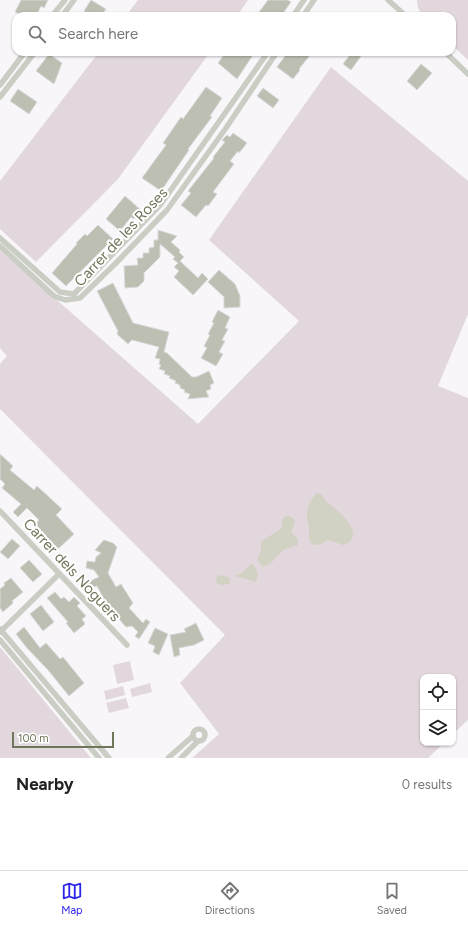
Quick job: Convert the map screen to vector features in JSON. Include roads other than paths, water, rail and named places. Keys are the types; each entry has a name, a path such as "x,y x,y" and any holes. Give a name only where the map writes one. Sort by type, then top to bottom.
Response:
{"street":[{"path":"55,12 65,0"},
{"path":"65,12 74,0"},
{"path":"296,12 304,0"},
{"path":"306,12 314,0"},
{"path":"388,0 402,12"},
{"path":"0,84 22,56"},
{"path":"0,97 32,56"},
{"name":"Carrer de les Roses","path":"0,238 60,292 74,294 161,204 265,56"},
{"name":"Carrer de les Roses","path":"0,246 54,296 65,300 80,298 167,210 226,128 274,56"},
{"path":"449,56 468,74"},
{"name":"Carrer dels Noguers","path":"0,511 127,646"},
{"path":"59,574 1,631 109,758"},
{"path":"0,640 99,758"},
{"path":"168,758 193,736 196,730 203,731 205,734 204,738 198,741 180,758"},
{"path":"193,736 194,739 198,741"}]}
